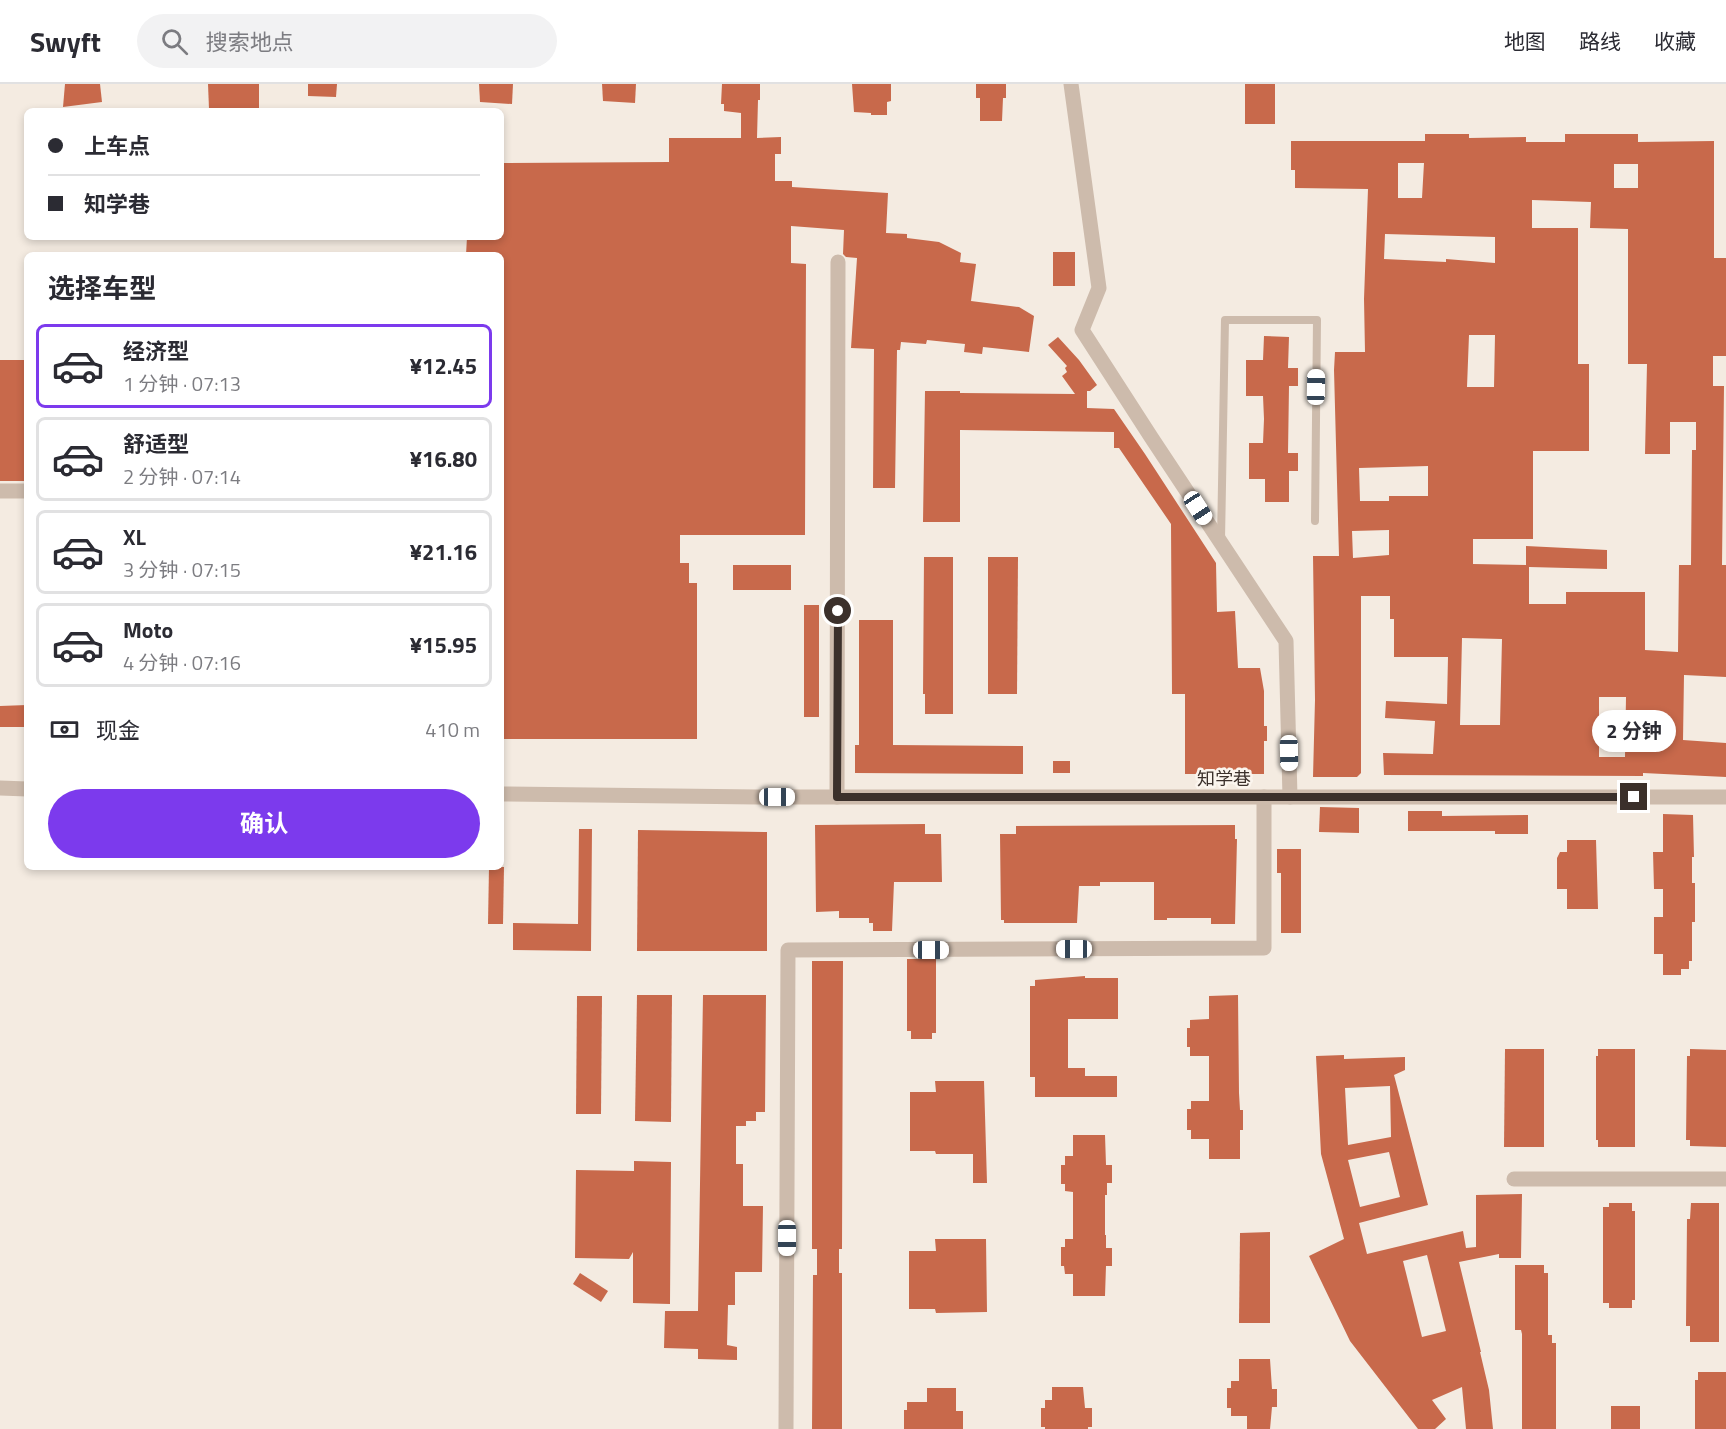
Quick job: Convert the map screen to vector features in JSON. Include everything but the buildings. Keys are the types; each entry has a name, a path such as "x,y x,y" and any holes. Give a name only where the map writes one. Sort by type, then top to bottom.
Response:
{"street":[{"path":"1071,84 1099,288 1082,330 1286,641 1290,797"},
{"path":"837,797 838,262"},
{"path":"0,491 24,491"},
{"path":"0,788 24,789"},
{"name":"知学巷","path":"504,794 757,797 1726,797"},
{"path":"786,1429 788,950 1264,948 1264,797"},
{"path":"1514,1179 1726,1179"}],"lane":[{"path":"1221,543 1225,320 1317,320 1315,521"}],"route":[{"path":"838,611 837,797 1634,797"}]}
